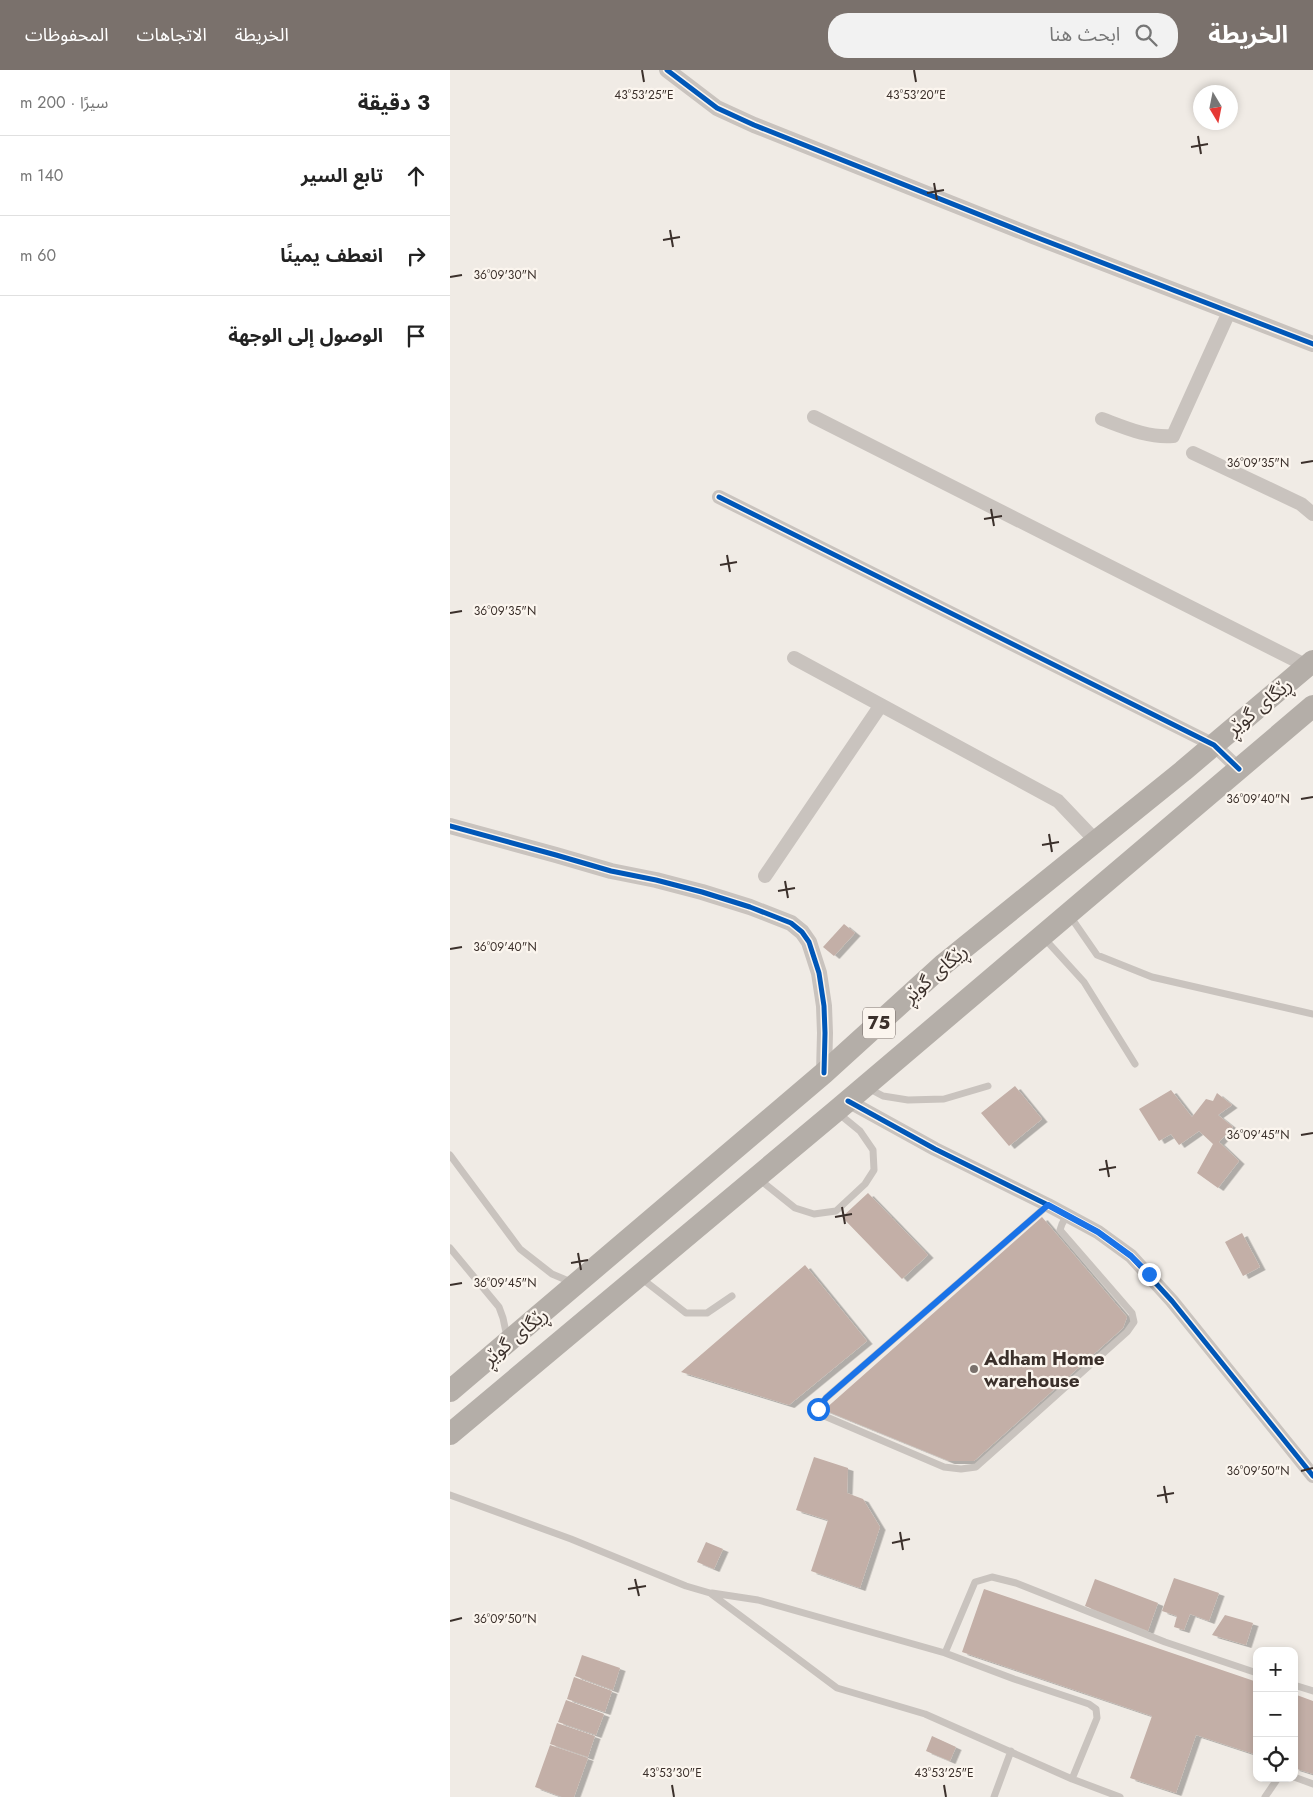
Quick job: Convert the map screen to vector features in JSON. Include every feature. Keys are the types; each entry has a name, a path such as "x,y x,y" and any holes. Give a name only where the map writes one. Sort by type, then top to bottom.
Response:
{"highway":[{"name":"ڕێگای گوێڕ","path":"450,1391 824,1073 944,964 1214,744 1310,663"},
{"name":"ڕێگای گوێڕ","path":"450,1434 842,1106 1313,706"}],"street":[{"path":"666,70 717,108 754,125 1033,236 1313,344"},
{"path":"1102,419 1143,434 1162,437 1173,436 1229,312"},
{"path":"814,417 1310,663"},
{"path":"1193,452 1301,504 1313,514"},
{"path":"719,497 1214,744 1239,769"},
{"path":"794,658 1058,801 1096,841"},
{"path":"765,876 881,705"},
{"path":"450,826 556,854 611,871 702,892 750,907 791,923 802,932 809,942 818,973 824,1015 824,1073"},
{"path":"842,1106 935,1149 1048,1205 1098,1232 1131,1256 1172,1300 1313,1476"}],"lane":[{"path":"1068,914 1097,955 1152,977 1313,1014"},
{"path":"1042,936 1084,982 1135,1064"},
{"path":"865,1086 883,1096 908,1100 944,1099 988,1086"},
{"path":"757,1177 795,1208 814,1214 836,1211 865,1184 874,1170 873,1150 842,1106"},
{"path":"450,1155 520,1249 552,1274 576,1284"},
{"path":"1048,1205 826,1398 818,1409 822,1415 944,1467 961,1469 976,1467 1127,1332 1134,1322 1132,1313 1060,1230 1067,1215"},
{"path":"450,1248 499,1307 508,1342"},
{"path":"638,1276 686,1313 707,1313 732,1296"},
{"path":"450,1495 571,1540 686,1586 710,1593 758,1600 945,1653 1089,1704 1096,1710 1097,1718 1072,1779"},
{"path":"945,1653 975,1582 992,1576 1016,1583 1165,1642 1253,1672"},
{"path":"710,1593 837,1688 925,1714 1072,1779 1120,1797"},
{"path":"1298,1686 1313,1691"},
{"path":"994,1797 1011,1751"},
{"path":"1298,1778 1313,1784"},
{"path":"1265,1797 1275,1782"}],"building":[{"path":"844,924 855,933 834,956 823,947"},
{"path":"1015,1086 1042,1119 1009,1146 981,1113"},
{"path":"1171,1090 1192,1117 1206,1099 1213,1101 1217,1093 1232,1105 1218,1115 1233,1127 1219,1142 1239,1161 1218,1188 1197,1173 1213,1144 1199,1131 1179,1145 1171,1134 1159,1141 1139,1109"},
{"path":"868,1193 928,1255 902,1279 842,1217"},
{"name":"Adham Home warehouse","path":"1042,1217 1127,1317 1123,1328 974,1461 949,1461 824,1410"},
{"path":"1242,1233 1260,1267 1243,1276 1225,1242"},
{"path":"805,1265 867,1341 789,1405 681,1372"},
{"path":"814,1457 848,1468 847,1493 863,1499 880,1527 860,1588 811,1571 828,1520 796,1510"},
{"path":"706,1542 723,1549 714,1569 697,1562"},
{"path":"1174,1578 1219,1593 1209,1621 1190,1614 1184,1630 1174,1627 1177,1616 1162,1611"},
{"path":"1095,1579 1158,1603 1148,1631 1085,1606"},
{"path":"984,1589 1253,1681 1253,1754 1196,1735 1176,1793 1130,1778 1152,1716 962,1652"},
{"path":"1225,1615 1253,1623 1246,1645 1212,1635"},
{"path":"582,1655 620,1668 613,1690 575,1676"},
{"path":"574,1677 612,1691 605,1712 567,1699"},
{"path":"1298,1695 1313,1701 1313,1774 1298,1769"},
{"path":"566,1700 604,1714 596,1735 558,1722"},
{"path":"557,1723 595,1736 588,1757 550,1744"},
{"path":"932,1736 956,1747 950,1761 926,1751"},
{"path":"550,1745 588,1758 574,1797 562,1797 535,1787"}],"cycle path":[{"path":"667,70 717,108 754,125 1033,236 1313,344"},
{"path":"719,497 1214,745 1239,769"},
{"path":"450,826 611,871 702,892 750,907 791,923 802,932 809,942 819,973 824,1006 824,1073"},
{"path":"848,1101 935,1149 1098,1232 1131,1256 1172,1301 1313,1476"}],"place":[{"name":"Adham Home warehouse","path":"974,1369"}],"route":[{"path":"818,1409 826,1398 1048,1205 1098,1232 1131,1256 1149,1274"}]}
